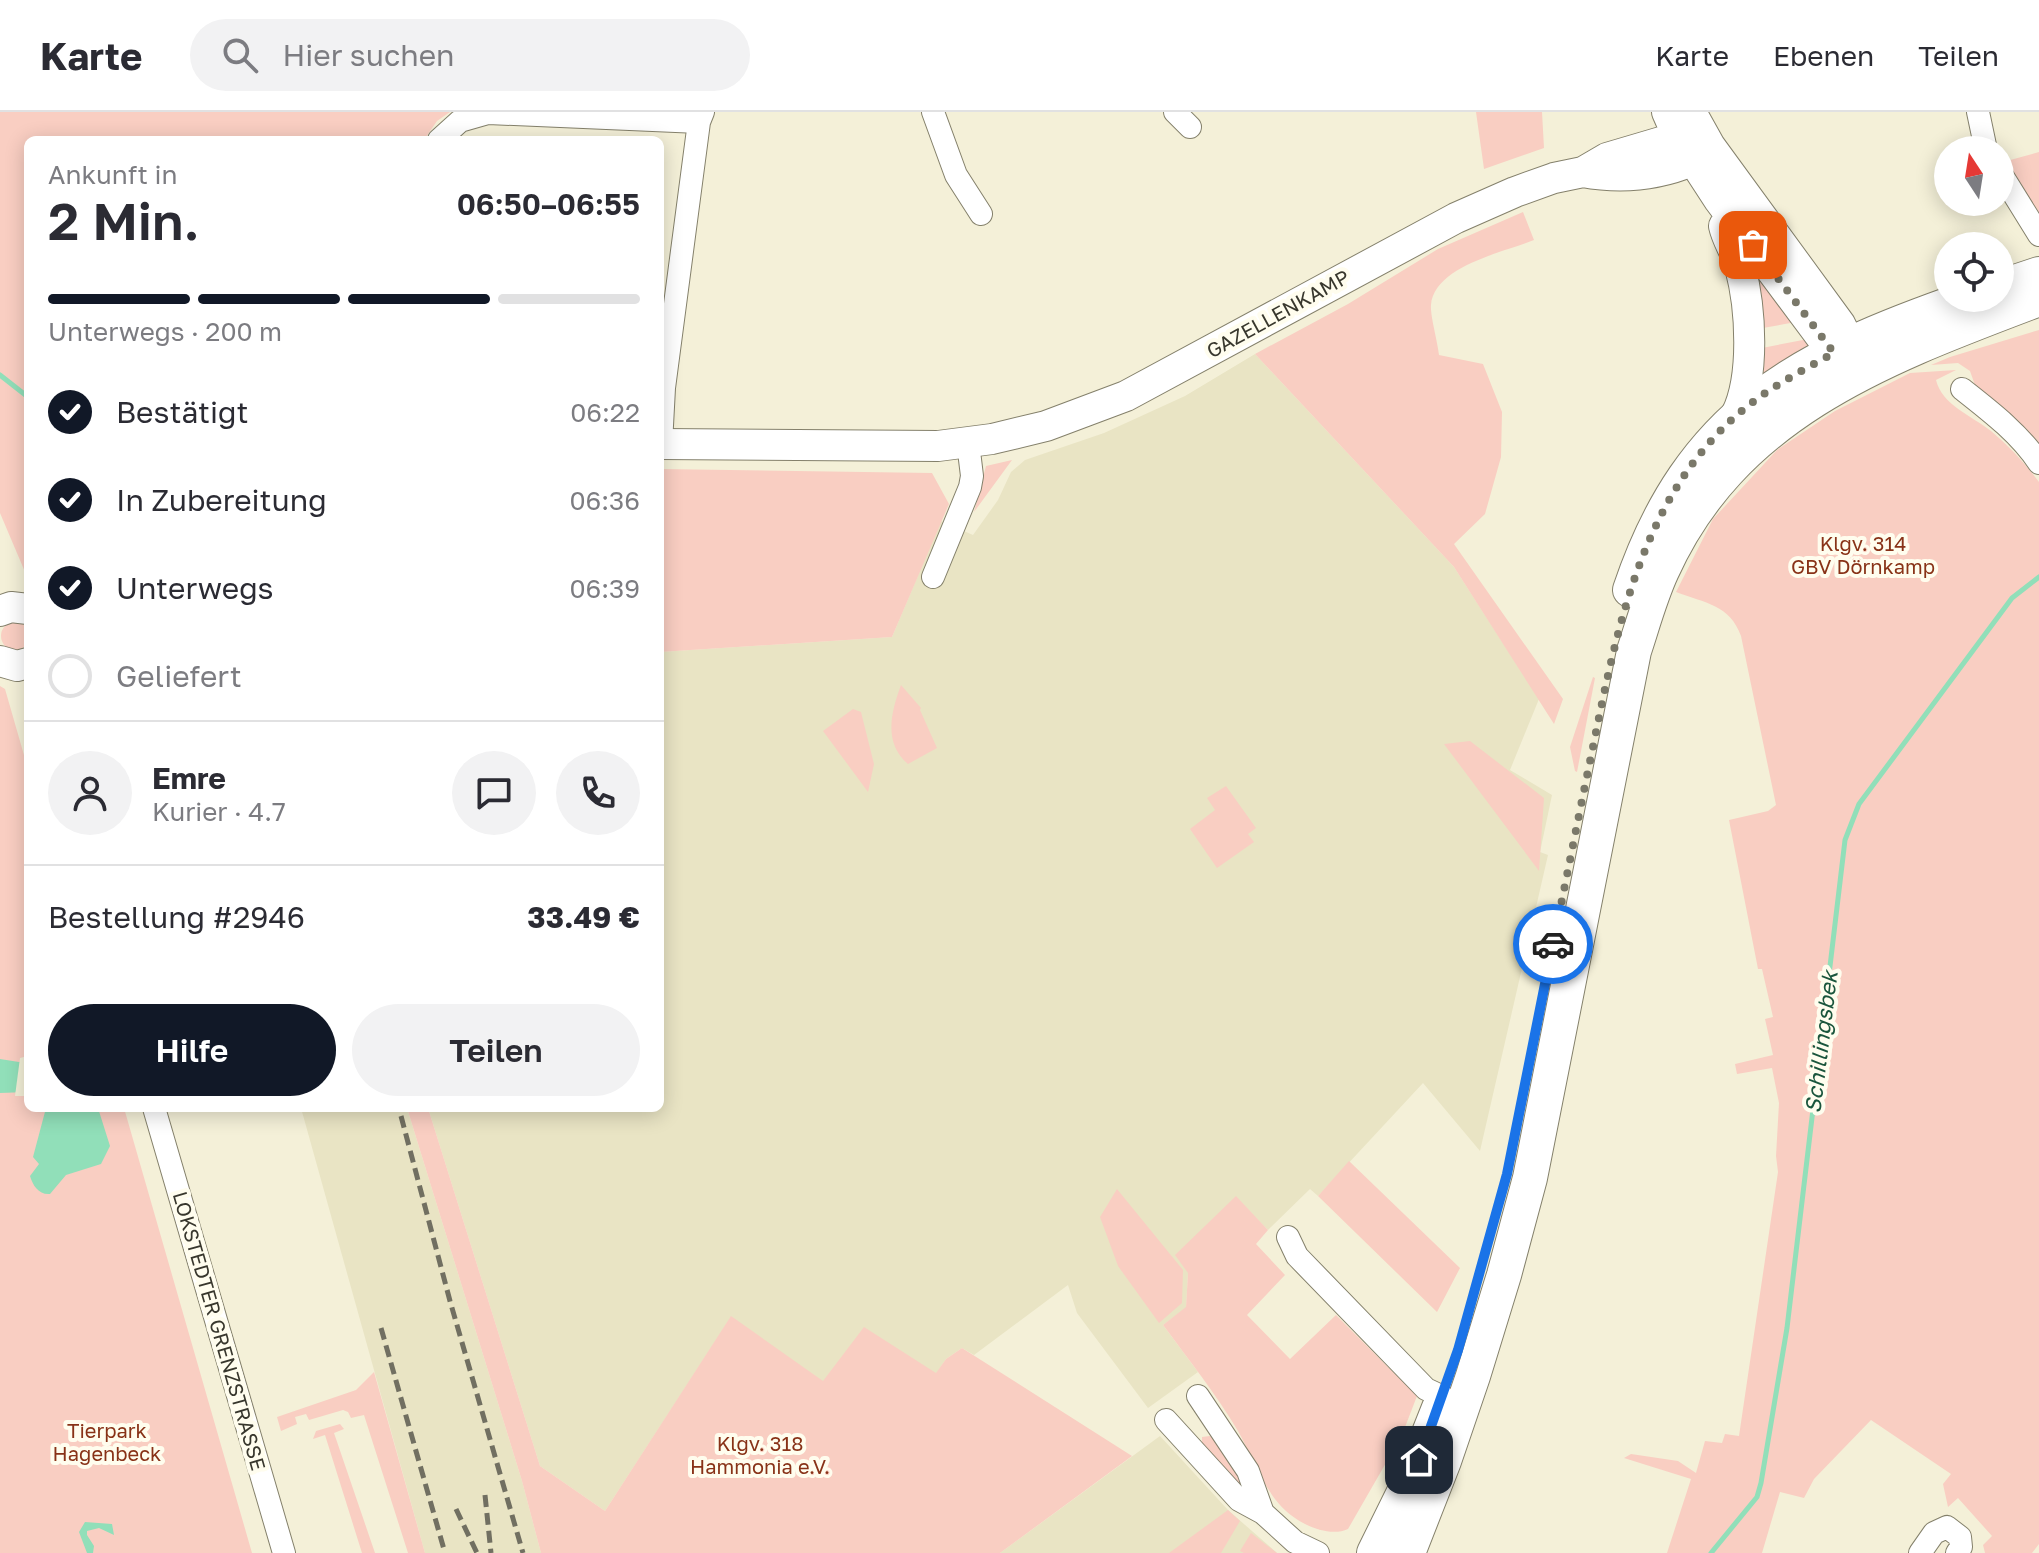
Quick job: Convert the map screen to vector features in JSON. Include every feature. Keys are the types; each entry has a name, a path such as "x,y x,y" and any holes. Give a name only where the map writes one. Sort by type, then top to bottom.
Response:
{"main road":[{"path":"2014,282 2039,274"},
{"path":"1374,1553 1412,1476 1443,1397 1480,1275 1507,1174 1613,647 1651,536 1671,494 1701,453 1736,415 1767,391 1851,362 1943,336 2039,299"},
{"path":"1408,1553 1473,1376 1530,1178 1634,651 1650,601 1678,539 1703,500 1729,468 1777,424 1817,398 1851,362 1896,323 1934,310"}],"street":[{"path":"933,112 956,175 981,214"},
{"path":"1978,112 1983,136"},
{"path":"443,136 460,121 488,113 701,117 664,388"},
{"path":"1686,130 1719,200 1725,230 1741,271 1747,308 1747,382 1736,415"},
{"path":"1686,130 1725,168 1837,319 1851,362"},
{"name":"GAZELLENKAMP","path":"664,444 899,448 968,443 1046,426 1126,396 1456,218 1524,188 1583,172 1607,158 1686,130"},
{"path":"2014,195 2039,235"},
{"path":"1719,200 1851,362"},
{"path":"1962,389 2001,421 2039,463"},
{"path":"933,577 970,487 972,476 968,443"},
{"name":"LOKSTEDTER GRENZSTRASSE","path":"155,1112 284,1553"},
{"path":"1288,1237 1297,1256 1322,1283 1426,1389 1443,1397"},
{"path":"1181,1438 1205,1405 1248,1471 1263,1513"},
{"path":"1166,1420 1239,1500 1263,1513 1295,1542 1318,1553"},
{"path":"1920,1553 1934,1533 1947,1527 1960,1537 1961,1547 1957,1553"}],"shaded area":[{"path":"1255,354 1454,567 1539,699 1510,770 1552,795 1540,852 1548,855 1480,1151 1423,1083 1318,1196 1310,1189 1268,1230 1236,1197 1188,1273 1186,1308 1163,1325 1198,1372 1148,1408 1077,1313 1068,1285 974,1355 962,1348 946,1359 936,1374 823,1382 731,1317 605,1511 540,1466 429,1112 664,1112 664,652 892,637 941,521 973,535 998,500 1011,472 1025,460 1104,433 1185,396"},
{"path":"0,1059 24,1061 24,1092 0,1093"},
{"path":"45,1112 99,1112 110,1146 101,1164 66,1175 50,1194 43,1193 33,1183 30,1176 39,1164 33,1157"},
{"path":"302,1112 408,1112 522,1481 541,1553 425,1553"},
{"path":"1160,1436 1228,1510 1277,1553 1000,1553"},
{"path":"85,1522 112,1524 114,1535 99,1528 87,1531 94,1546 93,1553 87,1553 79,1532"}],"green space":[{"path":"0,112 450,112 437,121 427,136 24,136 24,570 0,513"},
{"path":"1476,112 1542,112 1544,148 1484,169"},
{"path":"2039,152 2039,216 2014,178 2014,159"},
{"path":"1523,212 1534,240 1457,270 1435,292 1431,310 1439,355 1483,364 1502,412 1501,457 1485,514 1454,544 1563,699 1554,724 1454,567 1255,354 1348,304 1438,249"},
{"path":"1756,271 1796,322 1763,328"},
{"path":"2039,330 2039,448 1976,388 1970,371 1958,363 1931,365"},
{"path":"1808,339 1816,349 1754,389 1762,348"},
{"name":"Klgv. 314 GBV Dörnkamp","path":"1956,370 1936,380 1944,396 1998,437 2039,482 2039,1544 2032,1553 1985,1553 1983,1545 1992,1536 1958,1498 1948,1507 1943,1484 1951,1474 1871,1420 1814,1479 1804,1498 1780,1492 1762,1553 1667,1553 1691,1479 1624,1458 1631,1454 1678,1461 1696,1473 1705,1441 1722,1443 1725,1434 1739,1436 1778,1172 1779,1103 1772,1068 1737,1074 1735,1064 1773,1055 1765,1019 1773,1017 1762,969 1758,969 1729,820 1768,811 1776,805 1741,636 1723,611 1676,592 1713,519 1777,450 1835,411 1910,373"},
{"path":"1012,460 974,512 986,466"},
{"path":"664,469 932,473 949,504 892,637 664,652"},
{"path":"10,623 24,625 24,647 10,649 2,641 2,631"},
{"path":"1595,678 1577,772 1570,747"},
{"path":"901,685 921,708 937,748 908,764 895,747 891,727"},
{"name":"Tierpark Hagenbeck","path":"0,686 5,689 24,755 24,1112 125,1112 252,1553 0,1553"},
{"path":"853,709 861,712 874,764 868,792 823,731"},
{"path":"1470,741 1544,798 1539,871 1444,744"},
{"path":"1226,786 1256,828 1248,834 1254,842 1217,868 1190,829 1215,810 1207,798"},
{"name":"Klgv. 318 Hammonia e.V.","path":"408,1112 429,1112 540,1466 605,1511 731,1316 823,1381 864,1327 936,1373 946,1359 962,1348 1132,1456 1000,1553 541,1553 522,1481"},
{"path":"1349,1161 1460,1268 1437,1312 1318,1196"},
{"path":"1117,1189 1183,1270 1182,1303 1159,1323 1118,1266 1100,1217"},
{"path":"1236,1196 1268,1230 1256,1244 1285,1275 1247,1315 1290,1359 1336,1315 1417,1396 1402,1435 1348,1529 1332,1532 1315,1528 1292,1516 1278,1503 1230,1417 1163,1325 1186,1307 1188,1273 1175,1255"},
{"path":"374,1372 425,1553 408,1553 364,1415 351,1418 343,1410 309,1420 306,1414 295,1417 297,1424 281,1431 277,1417 356,1390"},
{"path":"340,1424 344,1429 334,1433 375,1553 362,1553 325,1435 313,1439 316,1431"},
{"path":"1210,1436 1220,1441 1246,1480 1244,1493 1202,1447 1202,1437"},
{"path":"1228,1510 1240,1521 1221,1553 1169,1553"},
{"path":"1251,1533 1277,1553 1240,1551"}],"pier":[{"path":"24,1057 24,1096 15,1096 20,1058"}],"waterway":[{"path":"0,375 24,394"},
{"name":"Schillingsbek","path":"1711,1553 1757,1497 1761,1483 1787,1328 1845,840 1859,804 2012,598 2039,577"}],"railway":[{"path":"401,1116 450,1301 523,1553"},
{"path":"381,1328 445,1553"},
{"path":"485,1495 491,1553"},
{"path":"456,1509 477,1553"}],"way so far":[{"path":"1553,944 1613,647 1633,580 1651,536 1686,471 1736,415 1789,377 1834,353 1753,245"}],"route":[{"path":"1419,1460 1458,1350 1507,1174 1553,944"}]}
